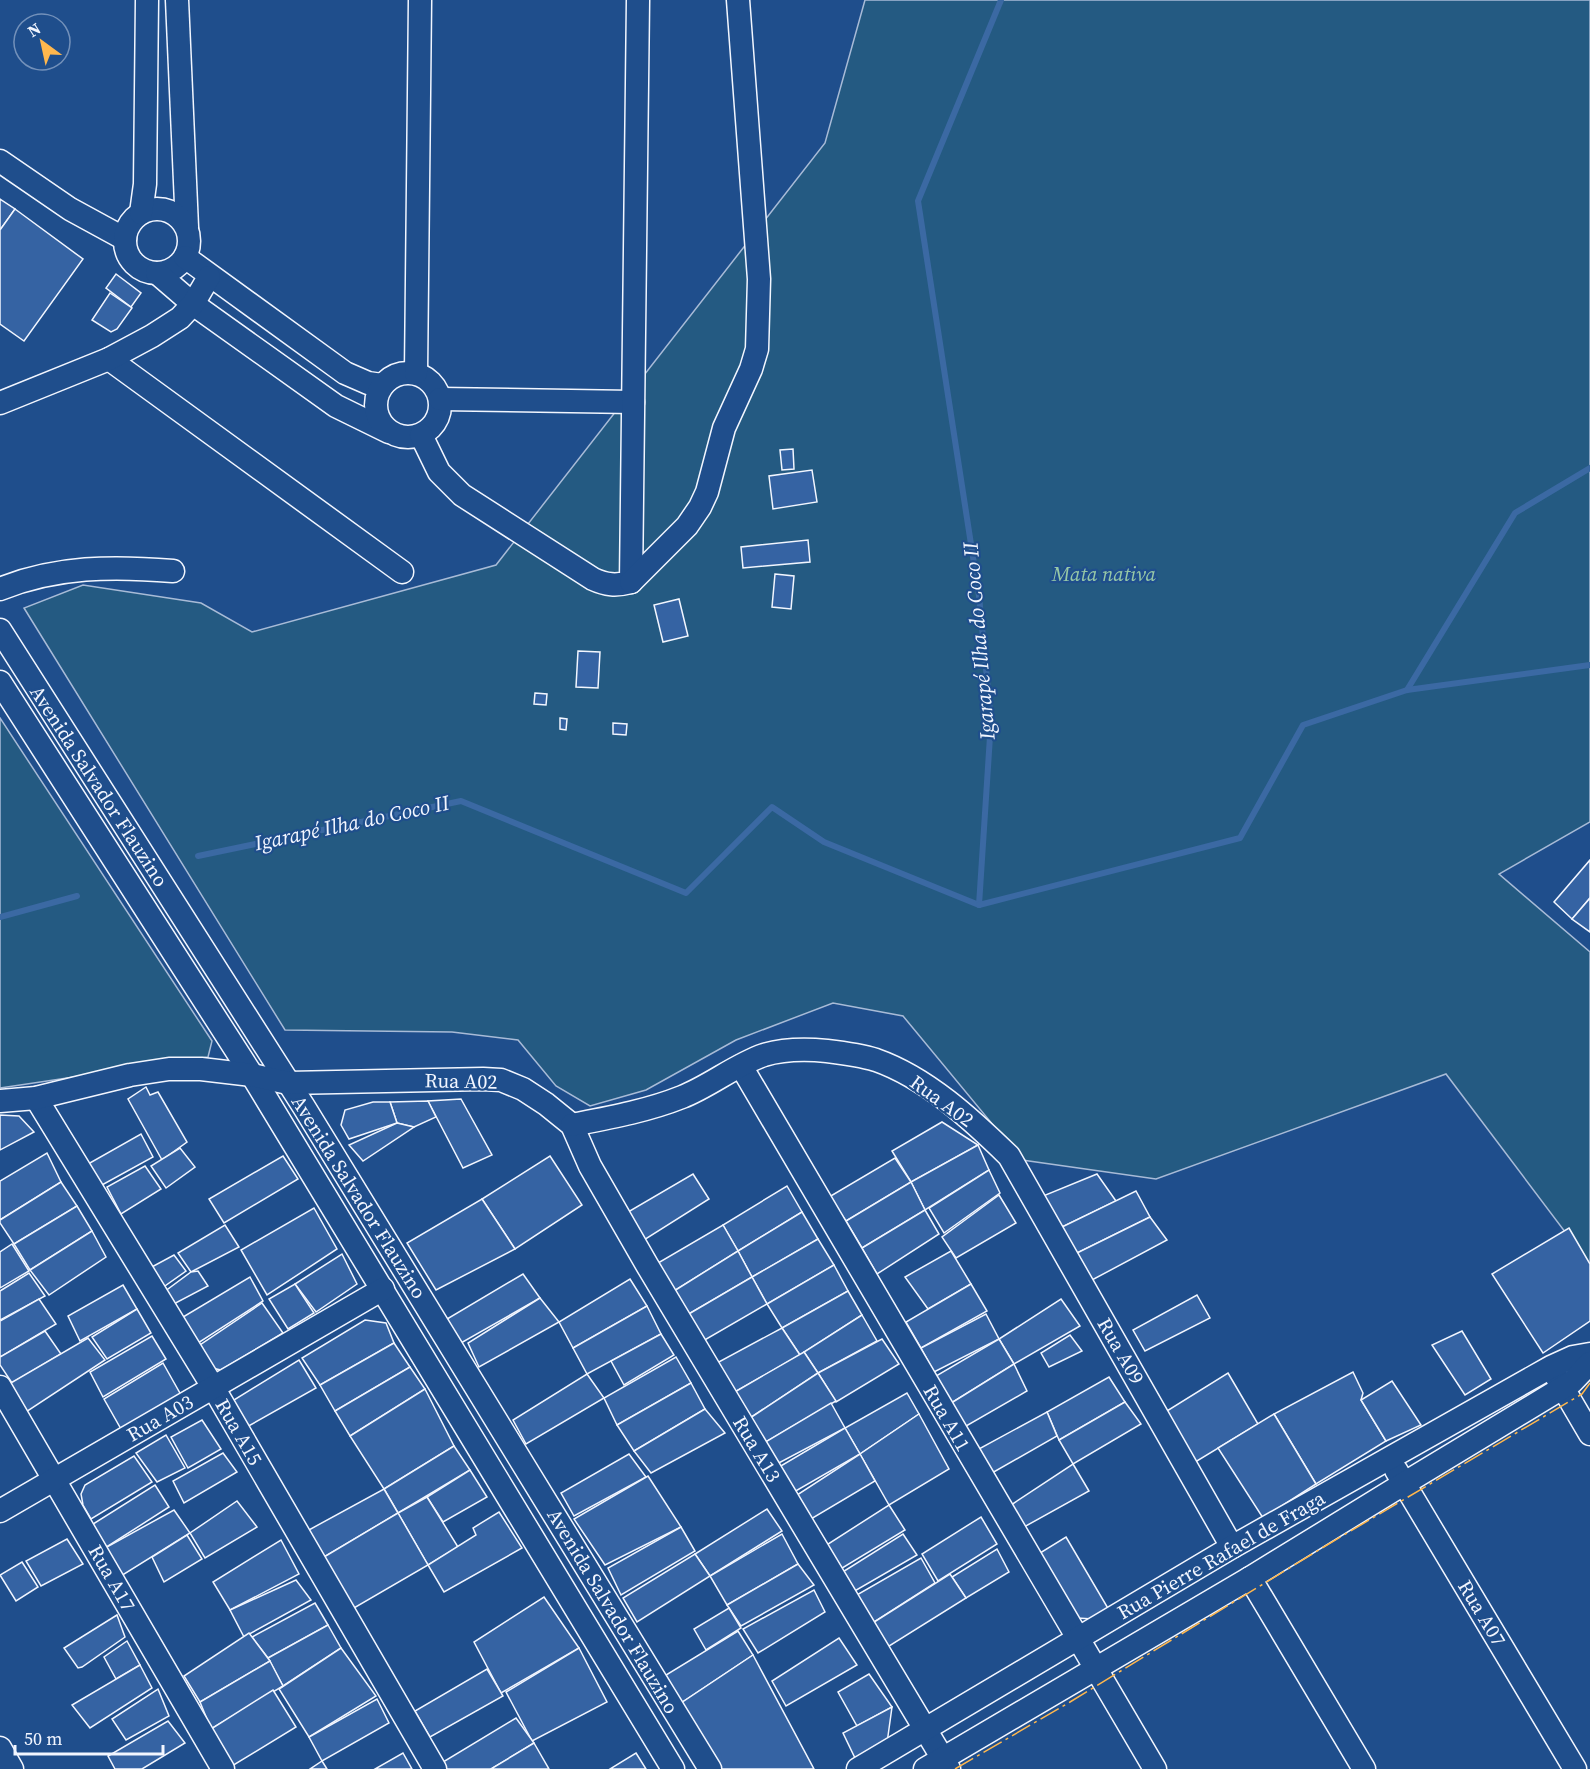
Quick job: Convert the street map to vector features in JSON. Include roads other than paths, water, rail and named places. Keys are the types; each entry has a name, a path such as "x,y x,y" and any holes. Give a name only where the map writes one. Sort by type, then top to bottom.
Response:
{"street":[{"path":"141,213 145,184 147,0 177,3 187,227 190,238 185,257 172,270 157,273"},
{"path":"416,373 420,0"},
{"path":"631,582 638,0"},
{"path":"421,435 439,472 462,495 592,579 606,584 631,582 687,526 707,492 724,428 751,369 757,349 759,279 738,0"},
{"path":"0,161 70,209 125,239"},
{"path":"187,227 181,218 172,212 162,208 151,209 133,219 127,229 126,248 134,263 140,268 157,273 194,304 336,406 399,437 421,435 437,420 440,409 440,399 432,382 416,373 398,374 382,385 377,394 376,415 381,425 389,432"},
{"path":"185,257 209,277 345,373 359,380 382,385"},
{"path":"0,403 109,359 152,336 180,318 194,304 209,277"},
{"path":"109,359 402,572"},
{"path":"440,399 633,402"},
{"path":"0,589 24,579 60,572 106,568 173,571"},
{"name":"Avenida Salvador Flauzino","path":"0,630 288,1083 710,1769"},
{"name":"Avenida Salvador Flauzino","path":"0,682 252,1075 674,1769"},
{"name":"Rua A02","path":"0,1101 36,1098 130,1075 169,1069 201,1069 252,1075 288,1083 483,1079 501,1080 523,1089 572,1125 609,1118 683,1097 762,1056 809,1049 853,1054 877,1061 903,1073 964,1113 1009,1156"},
{"name":"Rua A11","path":"741,1066 1155,1769"},
{"name":"Rua A15","path":"36,1098 213,1387 435,1769"},
{"name":"Rua A13","path":"572,1125 590,1166 647,1265 924,1729 939,1766"},
{"name":"Rua A09","path":"1009,1156 1232,1547"},
{"name":"Rua A03","path":"0,1511 383,1288"},
{"name":"Rua Pierre Rafael de Fraga","path":"858,1769 1232,1547 1551,1367 1573,1357 1590,1354"},
{"name":"Rua Pierre Rafael de Fraga","path":"939,1766 1563,1388 1579,1377 1590,1363"},
{"path":"1551,1367 1590,1434"},
{"name":"Rua A17","path":"0,1388 224,1769"},
{"name":"Rua A07","path":"1389,1458 1575,1769"},
{"path":"1250,1578 1365,1769"},
{"path":"0,1748 12,1769"}],"waterway":[{"name":"Igarapé Ilha do Coco II","path":"198,856 461,801 686,893 772,807 824,842 979,905 991,721 979,596 918,201 1001,0"},
{"path":"1407,690 1515,513 1590,468"},
{"path":"979,905 1240,838 1303,725 1407,690 1590,665"},
{"name":"Igarapé Ilha do Coco II","path":"0,917 77,896"}],"park label":[{"name":"Mata nativa","path":"1104,574"}]}
